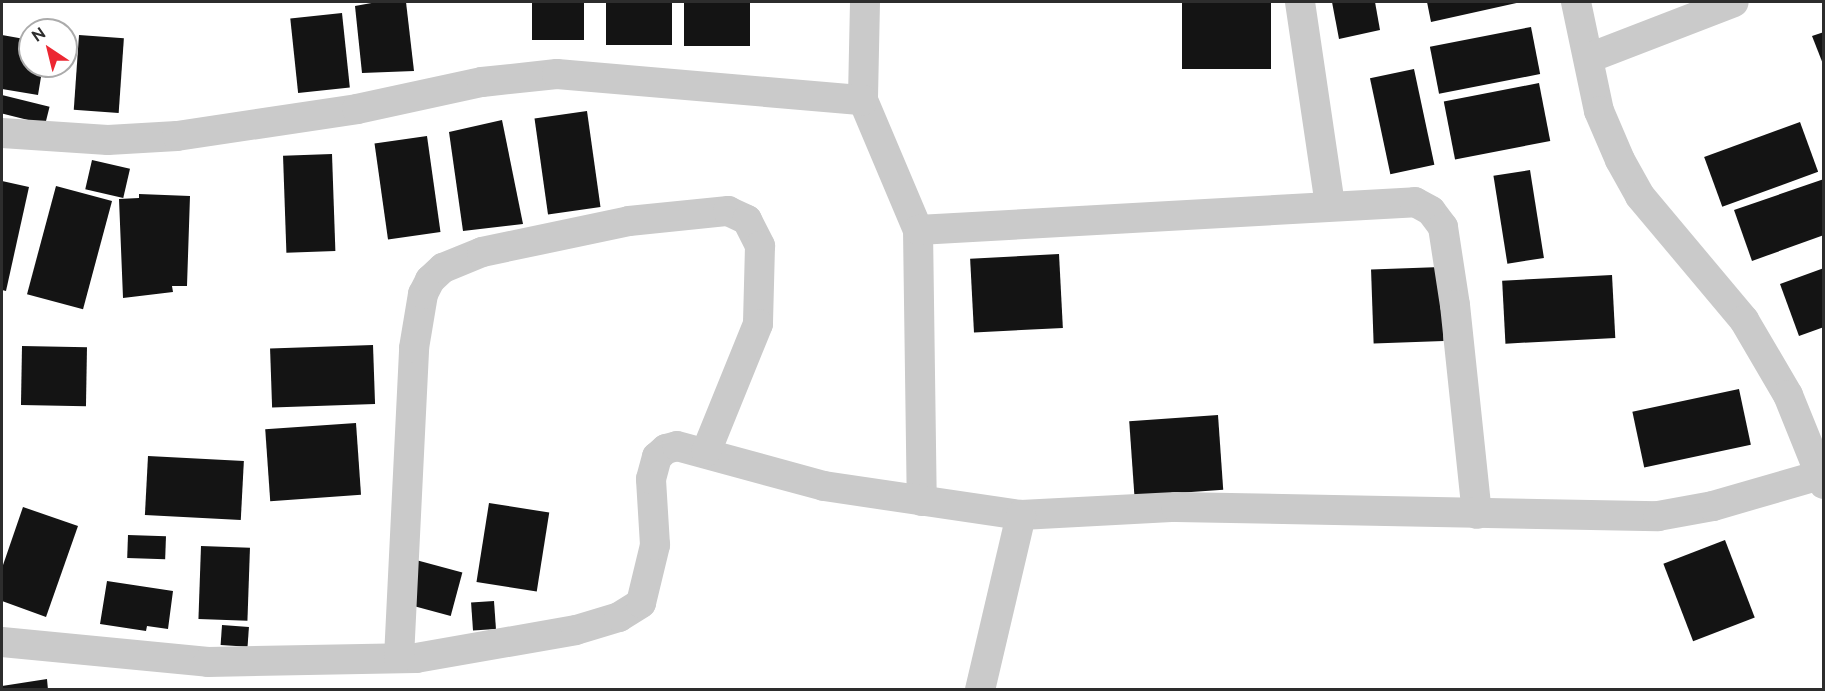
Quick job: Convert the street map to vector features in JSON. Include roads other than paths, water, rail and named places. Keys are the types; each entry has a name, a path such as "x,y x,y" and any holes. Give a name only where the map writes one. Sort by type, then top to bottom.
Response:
{"street":[{"path":"865,2 863,100 918,230 922,501"},
{"path":"1300,2 1330,206"},
{"path":"2,642 208,662 399,658 490,648 620,617 641,603 652,557 651,479 657,458 666,449 677,446 706,452 824,486 1021,515 1176,507 1658,516 1713,506 1822,479 1788,395 1744,320 1635,187 1599,111 1576,2"},
{"path":"1589,58 1734,2"},
{"path":"2,133 108,140 177,136 357,109 482,82 557,74 863,100"},
{"path":"918,230 1175,219 1330,206 1415,202 1431,211 1443,227 1455,306 1478,514"},
{"path":"399,658 414,348 423,294 430,280 443,268 482,252 629,221 728,211 747,220 760,246 758,324 706,452"},
{"path":"980,690 1021,515"}]}
